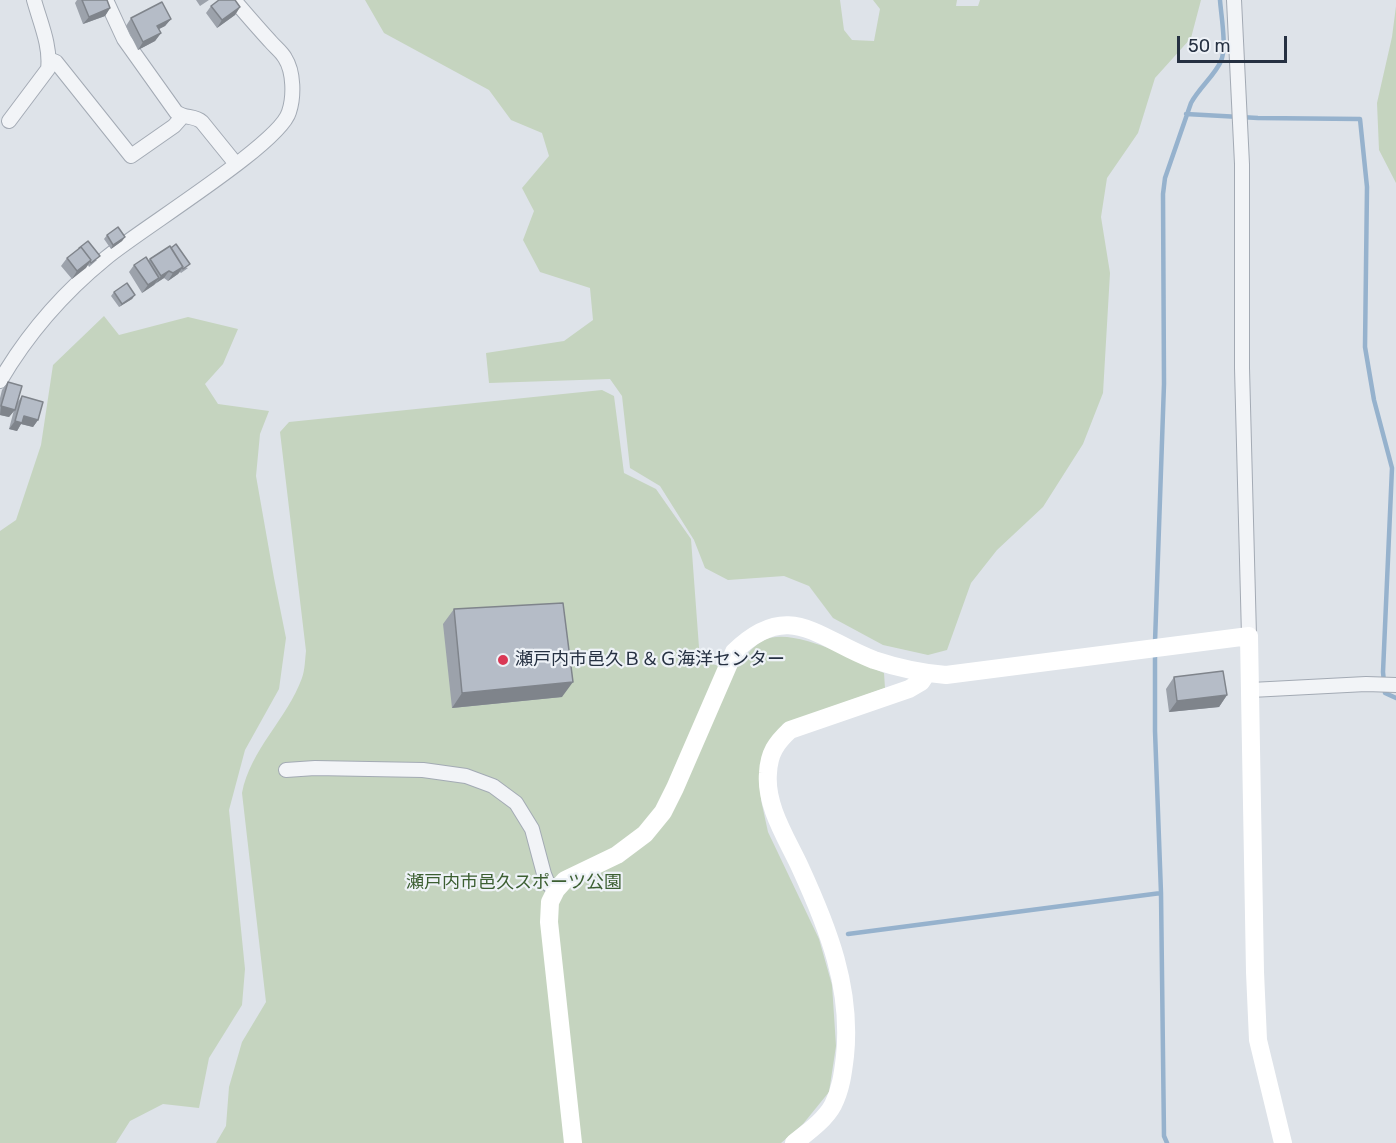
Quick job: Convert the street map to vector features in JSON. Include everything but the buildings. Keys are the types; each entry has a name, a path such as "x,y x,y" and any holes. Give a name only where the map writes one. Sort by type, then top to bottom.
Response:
{"street":[{"path":"9,121 48,69 50,59 34,0"},
{"path":"106,0 124,39 176,112 182,117 196,117 202,122 236,164"},
{"path":"0,381 35,329 63,295 107,257 236,164 283,125 289,113 292,98 291,74 286,59 234,0"},
{"path":"1234,0 1242,164 1242,368 1251,690 1255,972 1258,1040 1283,1143"},
{"path":"50,59 56,62 131,156 174,126 182,117"},
{"path":"573,1143 549,922 550,902 556,890 565,880 617,855 645,834 663,812 726,667 734,652 754,634 776,626 795,625 813,630 873,660 903,669 946,675 1249,636"},
{"path":"794,1143 813,1128 832,1106 842,1083 847,1035 844,992 836,956 821,912 776,815 769,794 768,774 771,757 777,742 790,730 909,689 921,682 927,673"},
{"path":"1251,690 1387,684"},
{"path":"286,770 315,768 423,770 466,776 493,786 516,802 537,841 548,884 556,890"}],"green space":[{"path":"365,0 840,0 844,30 852,40 874,41 880,9 873,0 957,0 956,6 978,6 980,0 1201,0 1191,38 1155,78 1138,133 1107,178 1101,217 1110,273 1103,393 1083,444 1043,507 997,550 971,583 947,650 928,655 883,645 833,618 809,586 784,576 728,580 705,568 694,540 660,486 630,468 622,396 610,379 489,383 486,353 564,341 593,320 590,288 540,272 523,240 534,211 522,188 549,156 542,133 511,120 489,90 384,33"},
{"path":"1396,6 1396,183 1379,150 1377,103 1392,37"},
{"path":"104,316 119,335 188,317 238,329 223,364 205,384 218,404 269,411 260,434 256,476 286,638 279,689 245,750 229,810 245,969 242,1005 209,1058 199,1108 163,1104 130,1121 116,1143 0,1143 0,531 16,520 41,445 53,365"},
{"name":"瀬戸内市邑久スポーツ公園","path":"602,390 614,396 624,473 656,489 691,539 700,661 735,670 752,649 764,640 777,637 808,641 884,673 885,688 783,724 761,760 761,800 768,832 819,939 832,985 836,1046 829,1092 803,1124 781,1143 216,1143 226,1126 229,1087 242,1042 266,1002 242,793 253,763 295,693 303,675 306,651 280,432 289,422"}],"waterway":[{"path":"1155,642 1164,384 1163,194 1165,178 1191,103 1215,71 1223,55 1224,40 1220,0"},
{"path":"1186,114 1258,118 1360,119 1367,187 1365,347 1374,400 1392,468 1383,672 1385,693 1396,698"},
{"path":"1155,651 1164,1136 1167,1143"},
{"path":"848,934 1161,893"}],"place":[{"name":"瀬戸内市邑久Ｂ＆Ｇ海洋センター","path":"503,660"}]}
